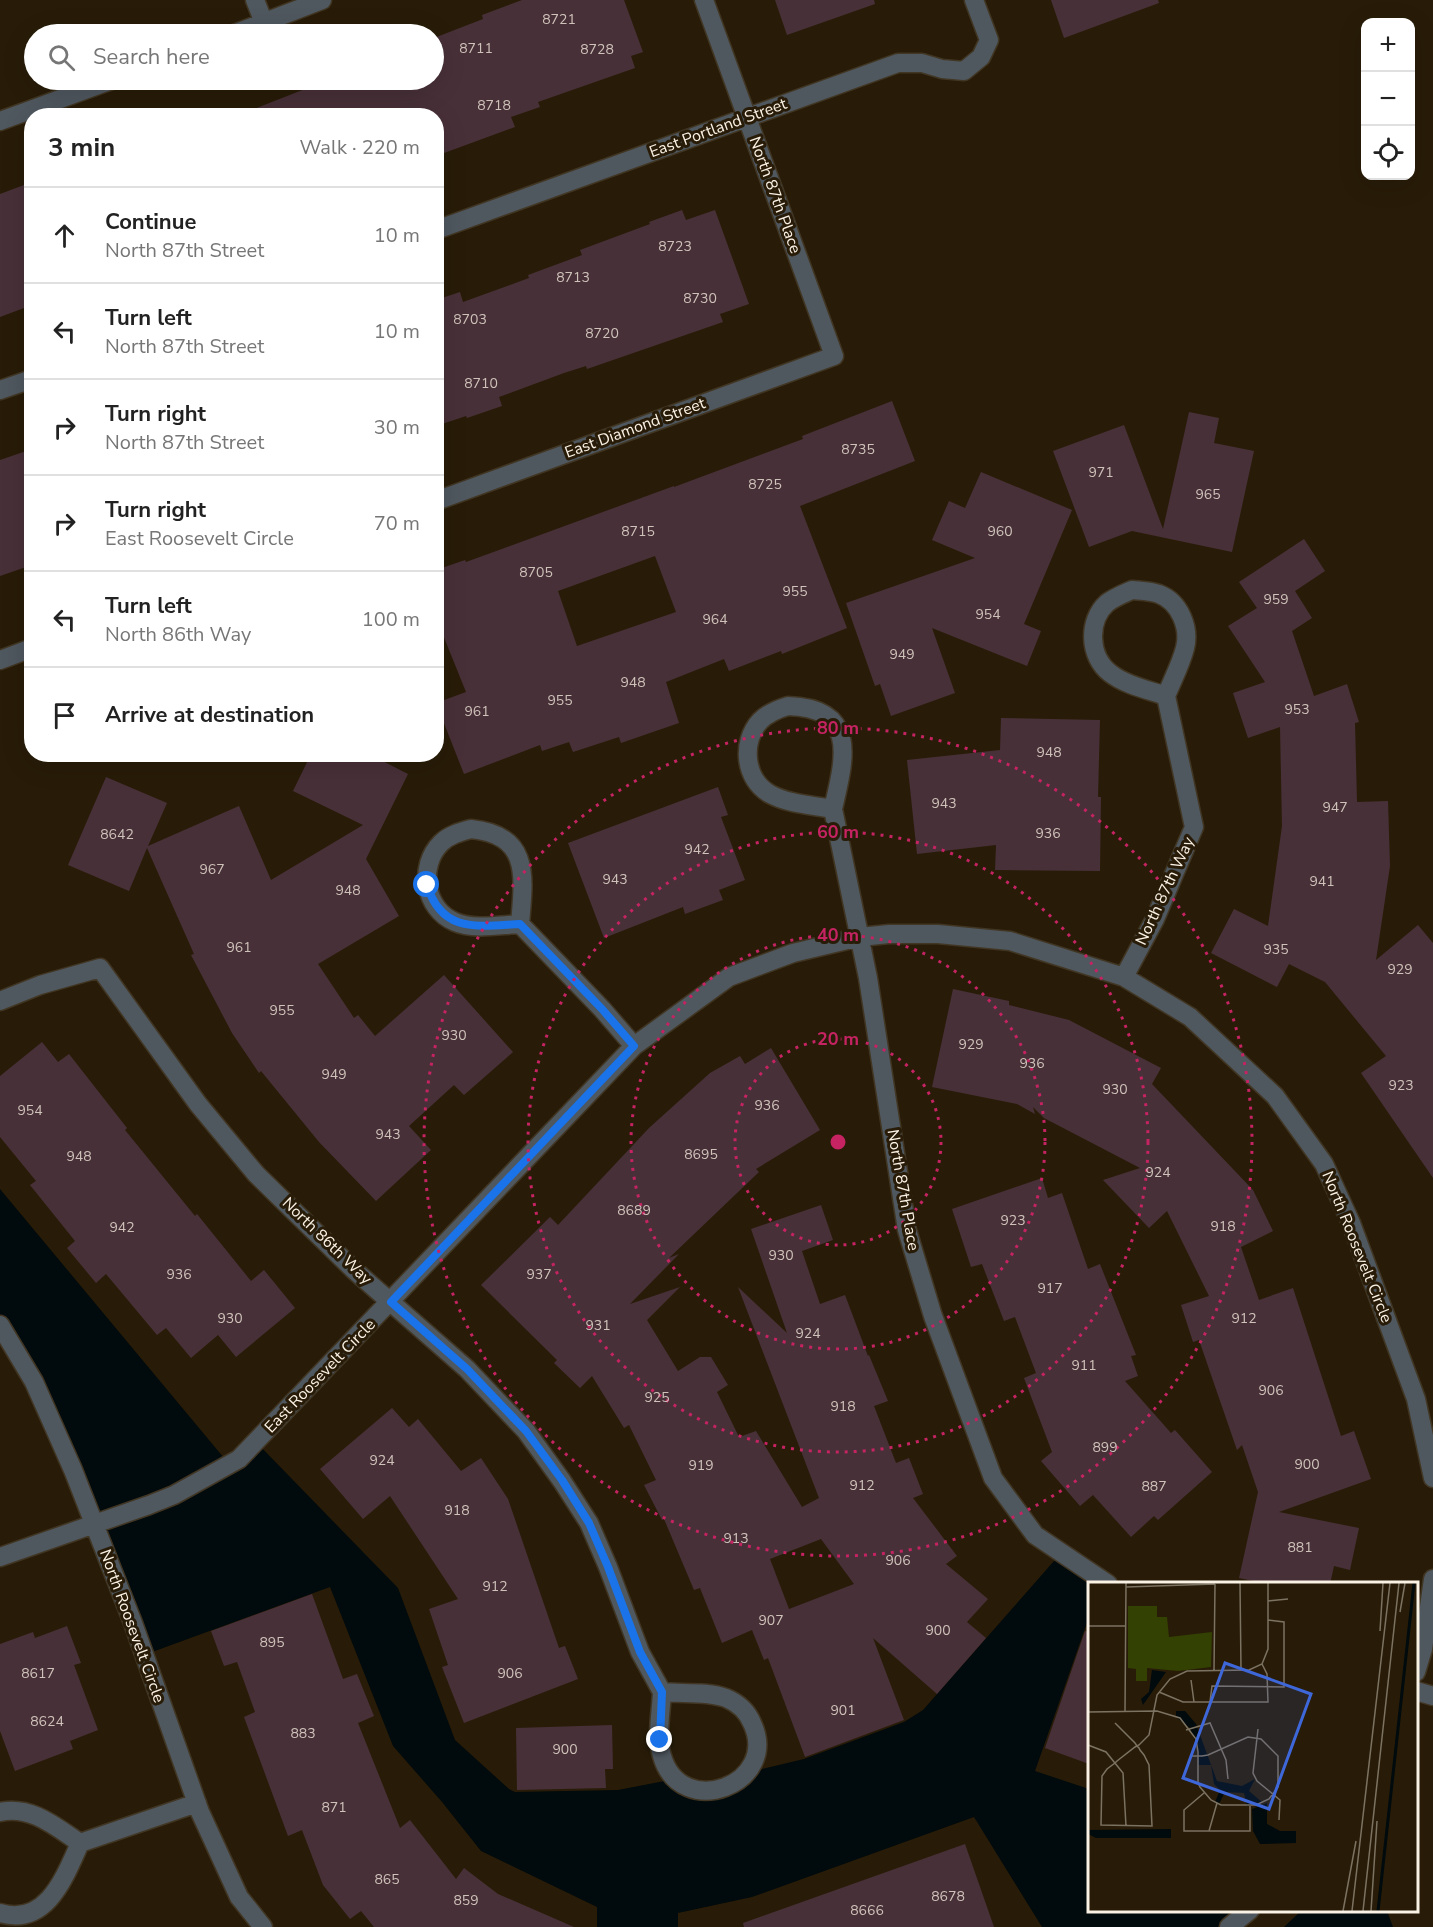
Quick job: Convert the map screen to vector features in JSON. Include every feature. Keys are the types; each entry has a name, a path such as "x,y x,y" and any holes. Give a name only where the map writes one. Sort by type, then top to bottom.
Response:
{"street":[{"path":"255,0 264,23 322,0"},
{"name":"North 87th Place","path":"704,0 834,356"},
{"name":"East Portland Street","path":"444,227 898,63 922,63 942,69 964,71 981,57 989,40 974,0"},
{"path":"36,108 85,90"},
{"path":"0,121 24,112"},
{"name":"East Diamond Street","path":"444,498 834,356"},
{"path":"0,390 24,382"},
{"path":"1132,590 1162,595 1175,605 1183,618 1186,633 1185,649 1166,696 1124,681 1110,673 1100,662 1094,648 1093,633 1097,618 1106,605 1132,590"},
{"path":"0,660 24,651"},
{"name":"North 87th Way","path":"1124,977 1155,919 1194,827 1166,696"},
{"name":"North 87th Place","path":"833,809 781,800 767,792 755,780 749,766 747,750 752,734 761,721 774,710 788,706 804,706 819,711 840,733 844,748 843,764 833,809 869,983 907,1230 933,1316 993,1478 1035,1535 1105,1582"},
{"path":"520,924 468,926 453,922 441,913 431,900 427,885 427,870 432,855 441,842 471,829 488,831 502,838 514,849 522,864 520,924 602,1009 634,1046"},
{"name":"North Roosevelt Circle","path":"634,1046 729,978 793,952 860,937 889,934 938,934 1010,941 1124,977 1190,1017 1275,1096 1324,1164 1351,1223 1416,1399 1433,1478"},
{"name":"North 86th Way","path":"0,1001 40,985 100,968 198,1104 256,1174 354,1270 467,1369 526,1431 562,1480 589,1523 640,1652 662,1692"},
{"name":"East Roosevelt Circle","path":"0,1557 174,1495 239,1459 634,1046"},
{"name":"North Roosevelt Circle","path":"0,1325 34,1382 73,1470 133,1623 197,1803 239,1897 263,1927"},
{"path":"1418,1665 1423,1649 1433,1579"},
{"path":"662,1692 725,1698 738,1705 749,1716 755,1730 757,1745 754,1760 741,1779 718,1791 703,1791 687,1787 675,1779 666,1768 662,1755 660,1740 662,1692"},
{"path":"1418,1692 1433,1696"},
{"path":"0,1913 24,1914 40,1907 54,1896 80,1843 197,1803"},
{"path":"0,1812 11,1809 28,1812 80,1843"},
{"path":"1229,1927 1249,1912"}],"shaded area":[{"path":"0,1189 229,1464 256,1442 398,1588 455,1740 515,1792 618,1790 675,1779 687,1787 804,1759 904,1722 923,1710 1061,1553 1100,1582 1088,1582 1088,1620 1035,1771 1088,1789 1088,1912 1250,1912 1229,1927 1042,1927 974,1817 752,1897 678,1913 678,1927 597,1927 597,1907 481,1851 393,1746 330,1587 144,1655 0,1325"},
{"path":"1300,1912 1387,1912 1393,1927 1284,1927"}],"building":[{"path":"522,0 624,0 643,52 631,56 635,68 538,102 540,107 511,117 515,127 444,153 444,108 256,108 302,90 444,90 444,34 483,19 482,15"},
{"path":"775,0 874,0 875,4 787,35"},
{"path":"1051,0 1158,0 1159,3 1064,38"},
{"path":"24,185 24,308 0,317 0,194"},
{"path":"682,210 686,220 715,210 749,304 720,314 723,322 587,369 586,366 564,373 499,397 502,406 444,423 444,297 460,292 463,302 529,278 528,275 582,255 580,250 650,224 649,222"},
{"path":"892,401 915,461 800,506 847,628 782,654 781,651 729,671 724,659 666,682 679,723 621,743 619,737 573,752 569,742 542,751 540,745 464,774 444,723 444,700 466,692 444,637 444,567 465,560 466,562 803,439 802,436","holes":["655,556 676,612 577,646 558,591"]},
{"path":"1189,412 1219,418 1214,443 1254,451 1232,552 1132,531 1089,547 1053,451 1124,425 1163,529"},
{"path":"24,452 24,568 0,576 0,460"},
{"path":"981,472 1072,510 1024,624 1041,631 1027,666 932,628 955,693 891,716 880,684 875,686 846,603 975,558 932,540 949,501 965,508"},
{"path":"1304,539 1325,571 1295,591 1312,618 1292,631 1314,696 1347,684 1359,722 1355,723 1357,802 1388,801 1390,866 1376,960 1418,925 1433,943 1433,1178 1361,1073 1386,1056 1325,982 1289,964 1277,987 1211,953 1234,909 1268,926 1282,826 1280,727 1248,738 1233,693 1265,682 1228,626 1257,608 1239,582"},
{"path":"1001,718 1100,720 1098,797 1101,797 1100,871 995,870 996,845 917,854 907,760 1000,750"},
{"path":"307,762 385,762 408,774 366,859 399,916 318,964 354,1018 358,1015 375,1036 444,975 513,1052 464,1095 454,1085 409,1126 431,1150 376,1201 319,1142 261,1071 259,1073 232,1033 191,955 194,954 147,848 129,891 68,865 106,777 167,803 148,846 239,806 271,880 363,825 293,791"},
{"path":"718,787 728,815 721,817 745,880 719,890 723,900 685,914 683,907 604,938 568,843"},
{"path":"953,989 1009,1001 1009,1005 1069,1020 1161,1068 1152,1084 1253,1190 1273,1231 1241,1247 1259,1300 1293,1288 1341,1436 1354,1431 1371,1479 1279,1512 1359,1528 1350,1570 1334,1566 1330,1582 1258,1582 1239,1578 1258,1492 1242,1445 1237,1450 1199,1340 1193,1342 1181,1305 1209,1296 1167,1211 1149,1228 1103,1180 1140,1168 1044,1118 1033,1107 1035,1114 1017,1104 932,1087"},
{"path":"42,1042 58,1062 69,1054 127,1128 125,1130 251,1281 264,1270 295,1308 236,1357 218,1335 191,1358 166,1328 157,1335 106,1274 96,1283 67,1248 75,1241 30,1185 36,1181 0,1137 0,1076"},
{"path":"771,1048 820,1130 756,1169 759,1172 669,1258 679,1254 630,1304 680,1287 647,1320 678,1371 700,1357 711,1357 728,1385 717,1392 739,1437 756,1431 802,1507 819,1498 738,1287 787,1333 751,1229 821,1205 833,1240 802,1251 820,1304 845,1295 888,1401 874,1406 896,1463 909,1458 923,1494 913,1498 957,1556 946,1564 988,1599 967,1622 986,1638 937,1694 873,1638 904,1720 805,1757 768,1658 764,1660 752,1630 722,1643 700,1588 694,1590 664,1519 662,1520 644,1485 656,1480 629,1425 624,1428 592,1376 580,1388 554,1363 557,1360 481,1285 550,1217 558,1225 649,1128 710,1073 740,1056 745,1064","holes":["821,1539 854,1584 789,1609 770,1559"]},
{"path":"1042,1178 1048,1198 1062,1193 1088,1269 1100,1264 1136,1355 1131,1356 1138,1376 1125,1381 1171,1433 1175,1430 1212,1472 1158,1520 1154,1516 1131,1537 1093,1495 1080,1506 1041,1461 1052,1452 1024,1378 1036,1373 1015,1317 1004,1321 982,1264 971,1267 952,1209"},
{"path":"392,1408 409,1427 418,1419 461,1471 481,1458 508,1499 559,1648 565,1646 578,1679 464,1723 442,1667 448,1665 429,1609 458,1599 390,1496 363,1519 320,1469"},
{"path":"312,1594 343,1679 357,1674 374,1716 358,1723 400,1828 410,1820 456,1879 464,1868 498,1894 574,1927 374,1927 361,1911 350,1919 323,1885 302,1830 288,1836 244,1717 255,1712 237,1662 224,1666 211,1631"},
{"path":"67,1626 81,1663 74,1665 98,1730 70,1741 73,1749 15,1771 0,1731 0,1644 33,1632 35,1638"},
{"path":"1085,1631 1088,1632 1088,1764 1045,1748"},
{"path":"612,1725 613,1769 605,1769 606,1788 517,1790 516,1728"},
{"path":"965,1844 994,1927 744,1927 743,1923"}],"route":[{"path":"427,885 431,900 441,913 453,922 468,926 520,924 602,1009 634,1046 391,1302 467,1369 526,1431 562,1480 589,1523 640,1652 662,1692 660,1740"}]}
